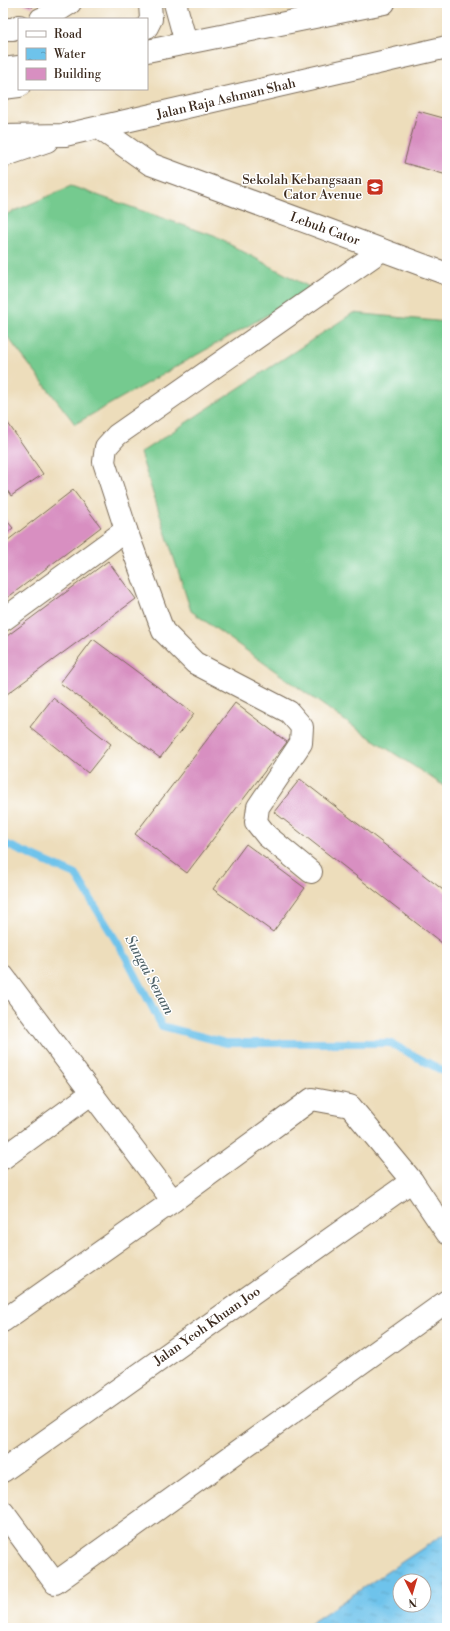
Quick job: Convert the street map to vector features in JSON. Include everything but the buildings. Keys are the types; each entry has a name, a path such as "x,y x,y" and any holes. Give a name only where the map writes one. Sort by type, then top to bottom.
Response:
{"street":[{"path":"44,18 50,16 70,3"},
{"path":"148,25 151,18 150,3"},
{"path":"175,3 186,43"},
{"path":"148,51 384,3"},
{"path":"3,29 18,26"},
{"name":"Jalan Raja Ashman Shah","path":"3,136 65,135 447,47"},
{"path":"3,69 18,68"},
{"path":"3,88 18,86"},
{"name":"Lebuh Cator","path":"99,128 150,164 447,274"},
{"path":"3,156 65,135"},
{"path":"310,872 267,836 256,822 258,807 301,743 302,727 289,712 195,663 163,631 126,530 104,462 106,447 117,435 382,250"},
{"path":"3,620 126,530"},
{"path":"3,976 173,1201"},
{"path":"3,1158 92,1093"},
{"path":"3,1321 173,1201 312,1099 350,1106 412,1182 447,1233"},
{"name":"Jalan Yeoh Khuan Joo","path":"3,1471 412,1182"},
{"path":"3,1512 55,1584 447,1302"}],"green space":[{"path":"71,186 214,236 313,289 75,424 3,331 3,216"},
{"path":"353,313 447,322 447,788 351,725 191,611 140,453"}],"water":[{"path":"447,1532 447,1626 443,1628 303,1628"}],"waterway":[{"name":"Sungai Senam","path":"3,843 76,875 126,957 162,1026 226,1043 390,1043 447,1073"}],"place":[{"name":"Sekolah Kebangsaan Cator Avenue","path":"375,187"}]}
